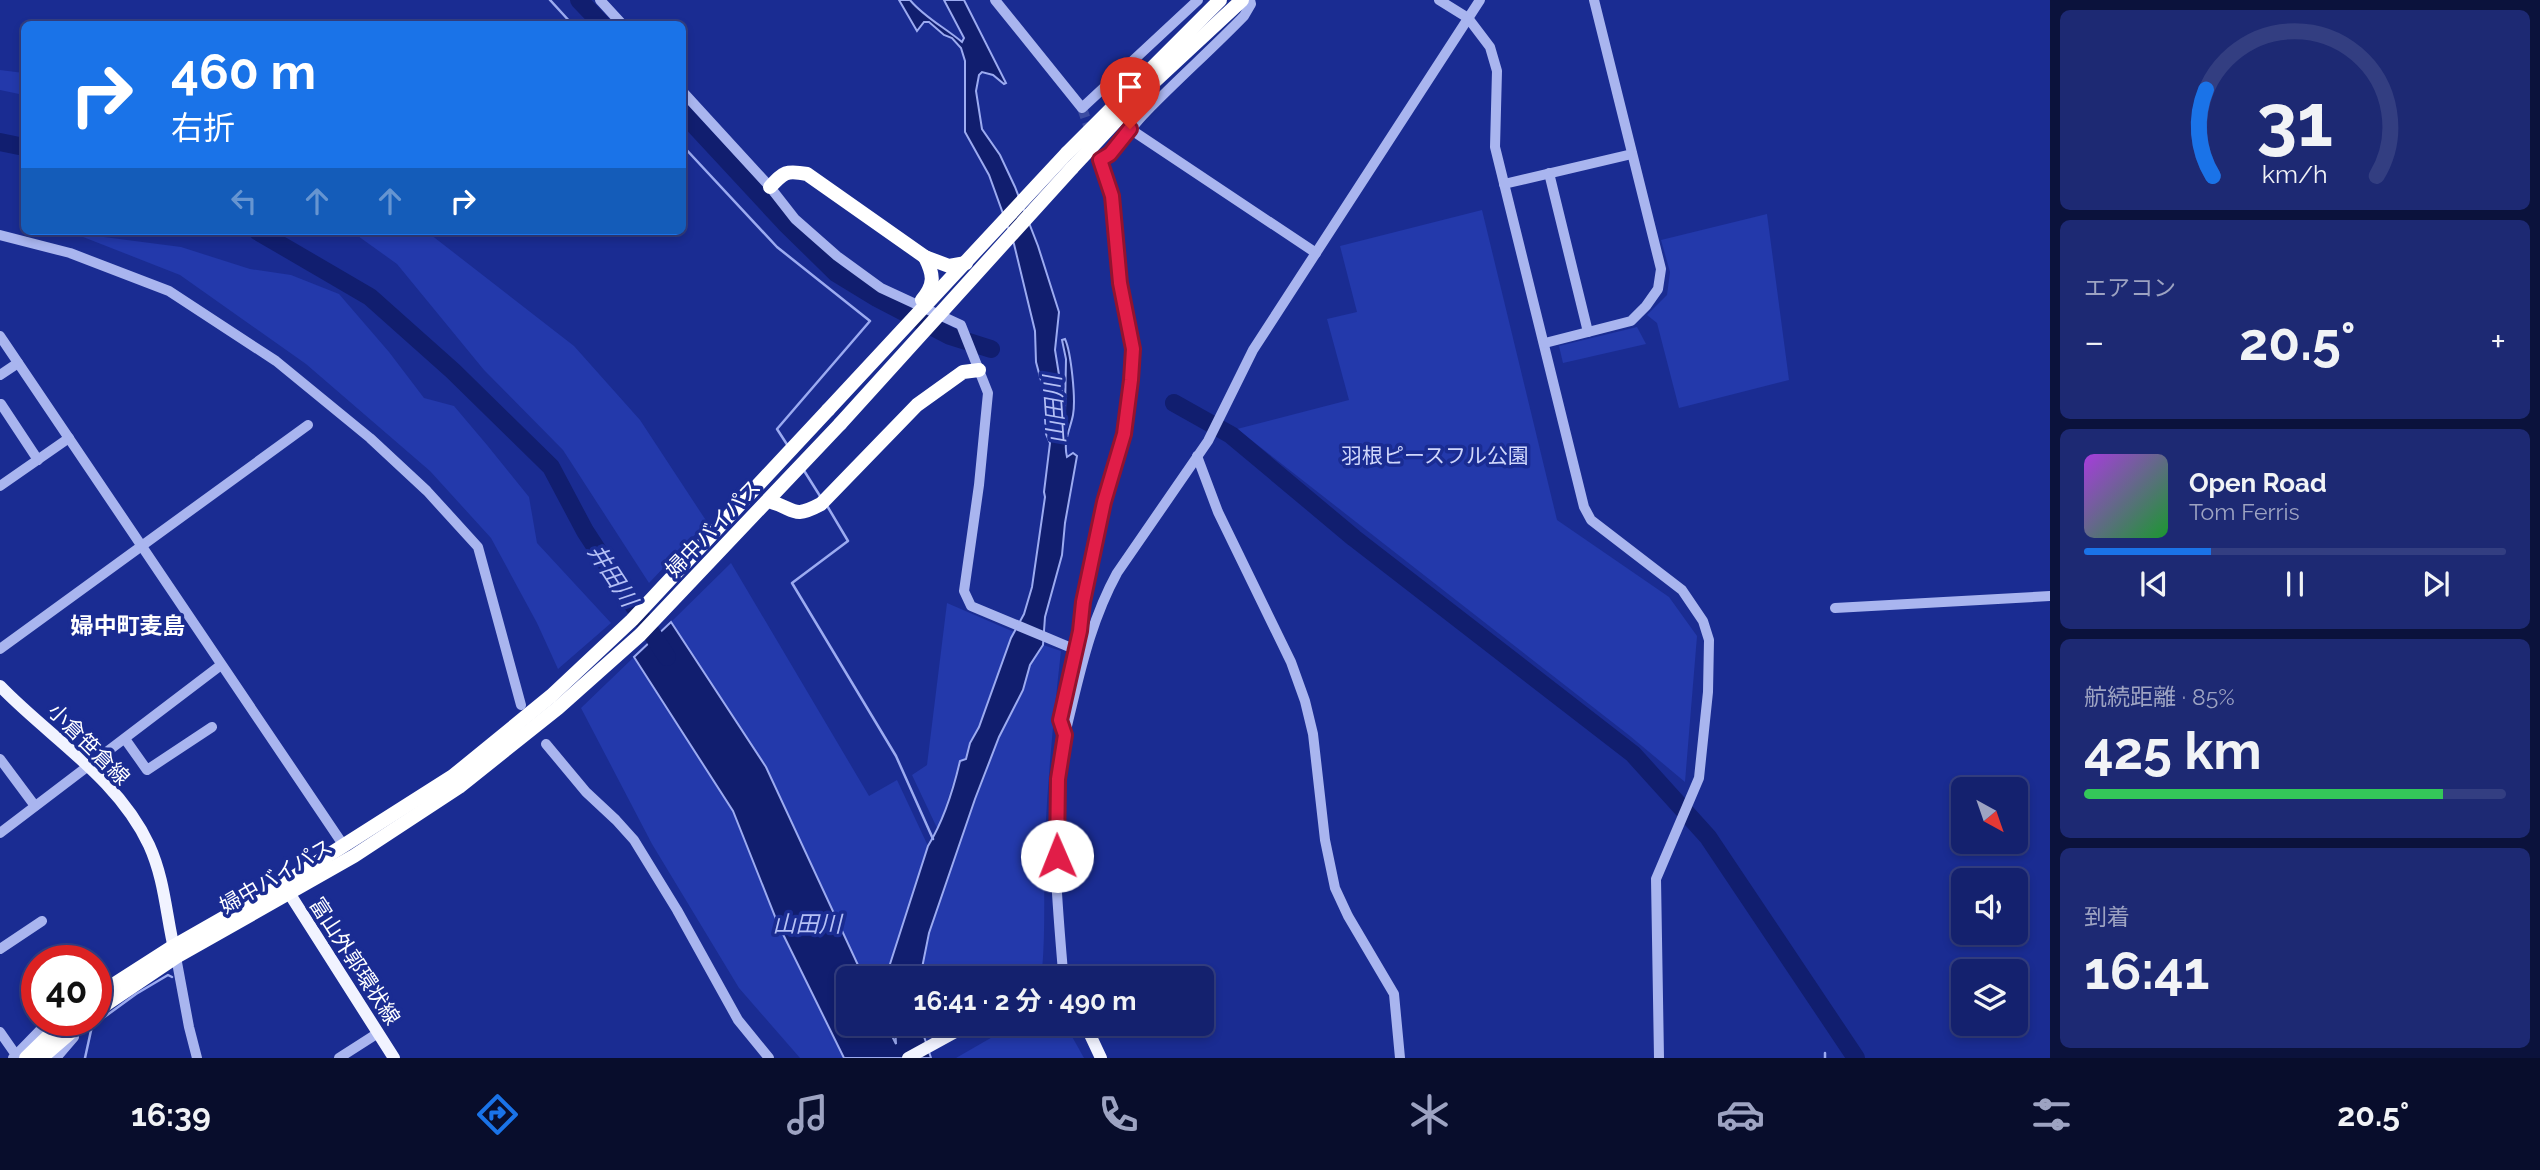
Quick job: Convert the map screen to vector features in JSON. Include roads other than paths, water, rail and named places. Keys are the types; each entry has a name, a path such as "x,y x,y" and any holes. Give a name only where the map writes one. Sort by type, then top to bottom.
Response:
{"highway":[{"name":"婦中バイパス","path":"112,997 175,952 286,890 354,856 459,787 554,702 1067,153 1220,0"},
{"name":"婦中バイパス","path":"286,890 344,846 453,776 640,635 768,502 1143,92 1242,0"},
{"path":"770,187 782,174 791,171 807,174 925,257 949,265 966,263"},
{"path":"878,356 895,330 932,287 934,277 925,257"},
{"path":"768,502 803,514 821,504 917,405 977,365"},
{"path":"821,504 806,507 795,504 791,489 795,479 819,453 840,424"},
{"path":"18,1057 45,1036"},
{"name":"婦中バイパス","path":"41,1058 65,1036"}],"main road":[{"name":"小倉笹倉線","path":"0,686 88,764 130,813 149,845 165,892 175,952"},
{"name":"富山外郭環状線","path":"286,890 394,1058"},
{"path":"908,1058 948,1036"},
{"path":"1091,1036 1101,1058"}],"street":[{"path":"600,0 619,21"},
{"path":"995,0 1082,108 1198,0"},
{"path":"1065,735 1060,720 1072,648 1080,631 1083,602 1104,502 1124,434 1133,349 1120,283 1112,196 1100,160 1110,154 1130,129 1244,16 1251,4 1250,0"},
{"path":"1439,0 1468,19 1490,47 1497,71 1495,146 1584,507 1591,520 1682,590 1703,621 1709,640 1708,692 1699,778 1656,879 1660,1058"},
{"path":"1058,966 1058,779 1065,735 1086,648 1105,596 1208,441 1253,350 1480,0"},
{"path":"1545,343 1631,321 1658,289 1661,269 1594,0"},
{"path":"686,95 770,187 795,219 837,256 881,288 961,325 988,393 964,591 971,606 1072,648"},
{"path":"1130,129 1316,253"},
{"path":"1504,184 1632,154"},
{"path":"1549,173 1588,332"},
{"path":"0,235 70,253 169,291 276,362 370,438 427,491 478,547 521,705"},
{"path":"0,336 344,846"},
{"path":"0,374 18,363"},
{"path":"1,404 38,460"},
{"path":"0,649 308,425"},
{"path":"0,486 69,438"},
{"path":"1198,456 1219,512 1291,662 1305,701 1313,734 1325,840 1335,888 1348,916 1394,994 1400,1058"},
{"path":"1835,608 2050,596"},
{"path":"0,833 221,665"},
{"path":"125,739 147,770 212,727"},
{"path":"546,744 586,792 617,820 634,840 677,910 738,1020 769,1058"},
{"path":"0,759 35,806"},
{"path":"0,949 42,921"},
{"path":"175,952 197,1058"},
{"path":"0,1032 18,1057 36,1036"},
{"path":"339,1058 378,1033"},
{"path":"56,1058 73,1036"}],"water":[{"name":"山田川","path":"899,0 910,0 962,42 964,38 944,0 964,0 1006,83 993,75 982,72 979,75 976,91 982,129 1000,155 1015,187 1038,246 1059,312 1055,350 1065,412 1066,359 1062,340 1065,339 1073,387 1074,408 1066,451 1067,457 1073,453 1077,456 1062,555 1045,617 1043,645 1030,665 1023,690 999,737 975,799 929,933 922,966 890,966 928,846 947,805 960,761 966,759 1011,638 1024,614 1032,587 1050,443 1046,434 1043,388 1036,362 1035,331 1014,244 989,175 965,132 965,61 961,48 929,22 924,22 917,31"},
{"name":"山田川","path":"671,622 766,767 858,966 836,966 836,1036 892,1036 896,1044 896,1036 924,1036 931,1058 844,1058 778,924 733,811 634,657"}],"waterway":[{"path":"550,0 569,21"},
{"name":"山田川","path":"579,0 599,21"},
{"name":"山田川","path":"686,116 785,223 836,273 950,336 991,349"},
{"name":"井田川","path":"0,142 21,146"},
{"path":"686,149 777,247 870,321 777,429 788,446"},
{"name":"井田川","path":"264,235 370,297 453,371 551,467 585,531 667,657"},
{"path":"1174,403 1231,435 1354,538 1633,754 1708,837 1856,1058"},
{"path":"803,469 820,496"},
{"path":"826,504 848,541 792,583 896,756 933,839"},
{"path":"85,1058 92,1026 136,994 168,975 172,977"},
{"path":"1825,1053 1825,1058"}],"tunnel":[{"path":"1082,108 1100,160"}],"district":[{"name":"婦中町麦島","path":"128,625"}],"park label":[{"name":"羽根ピースフル公園","path":"1435,455"}]}
